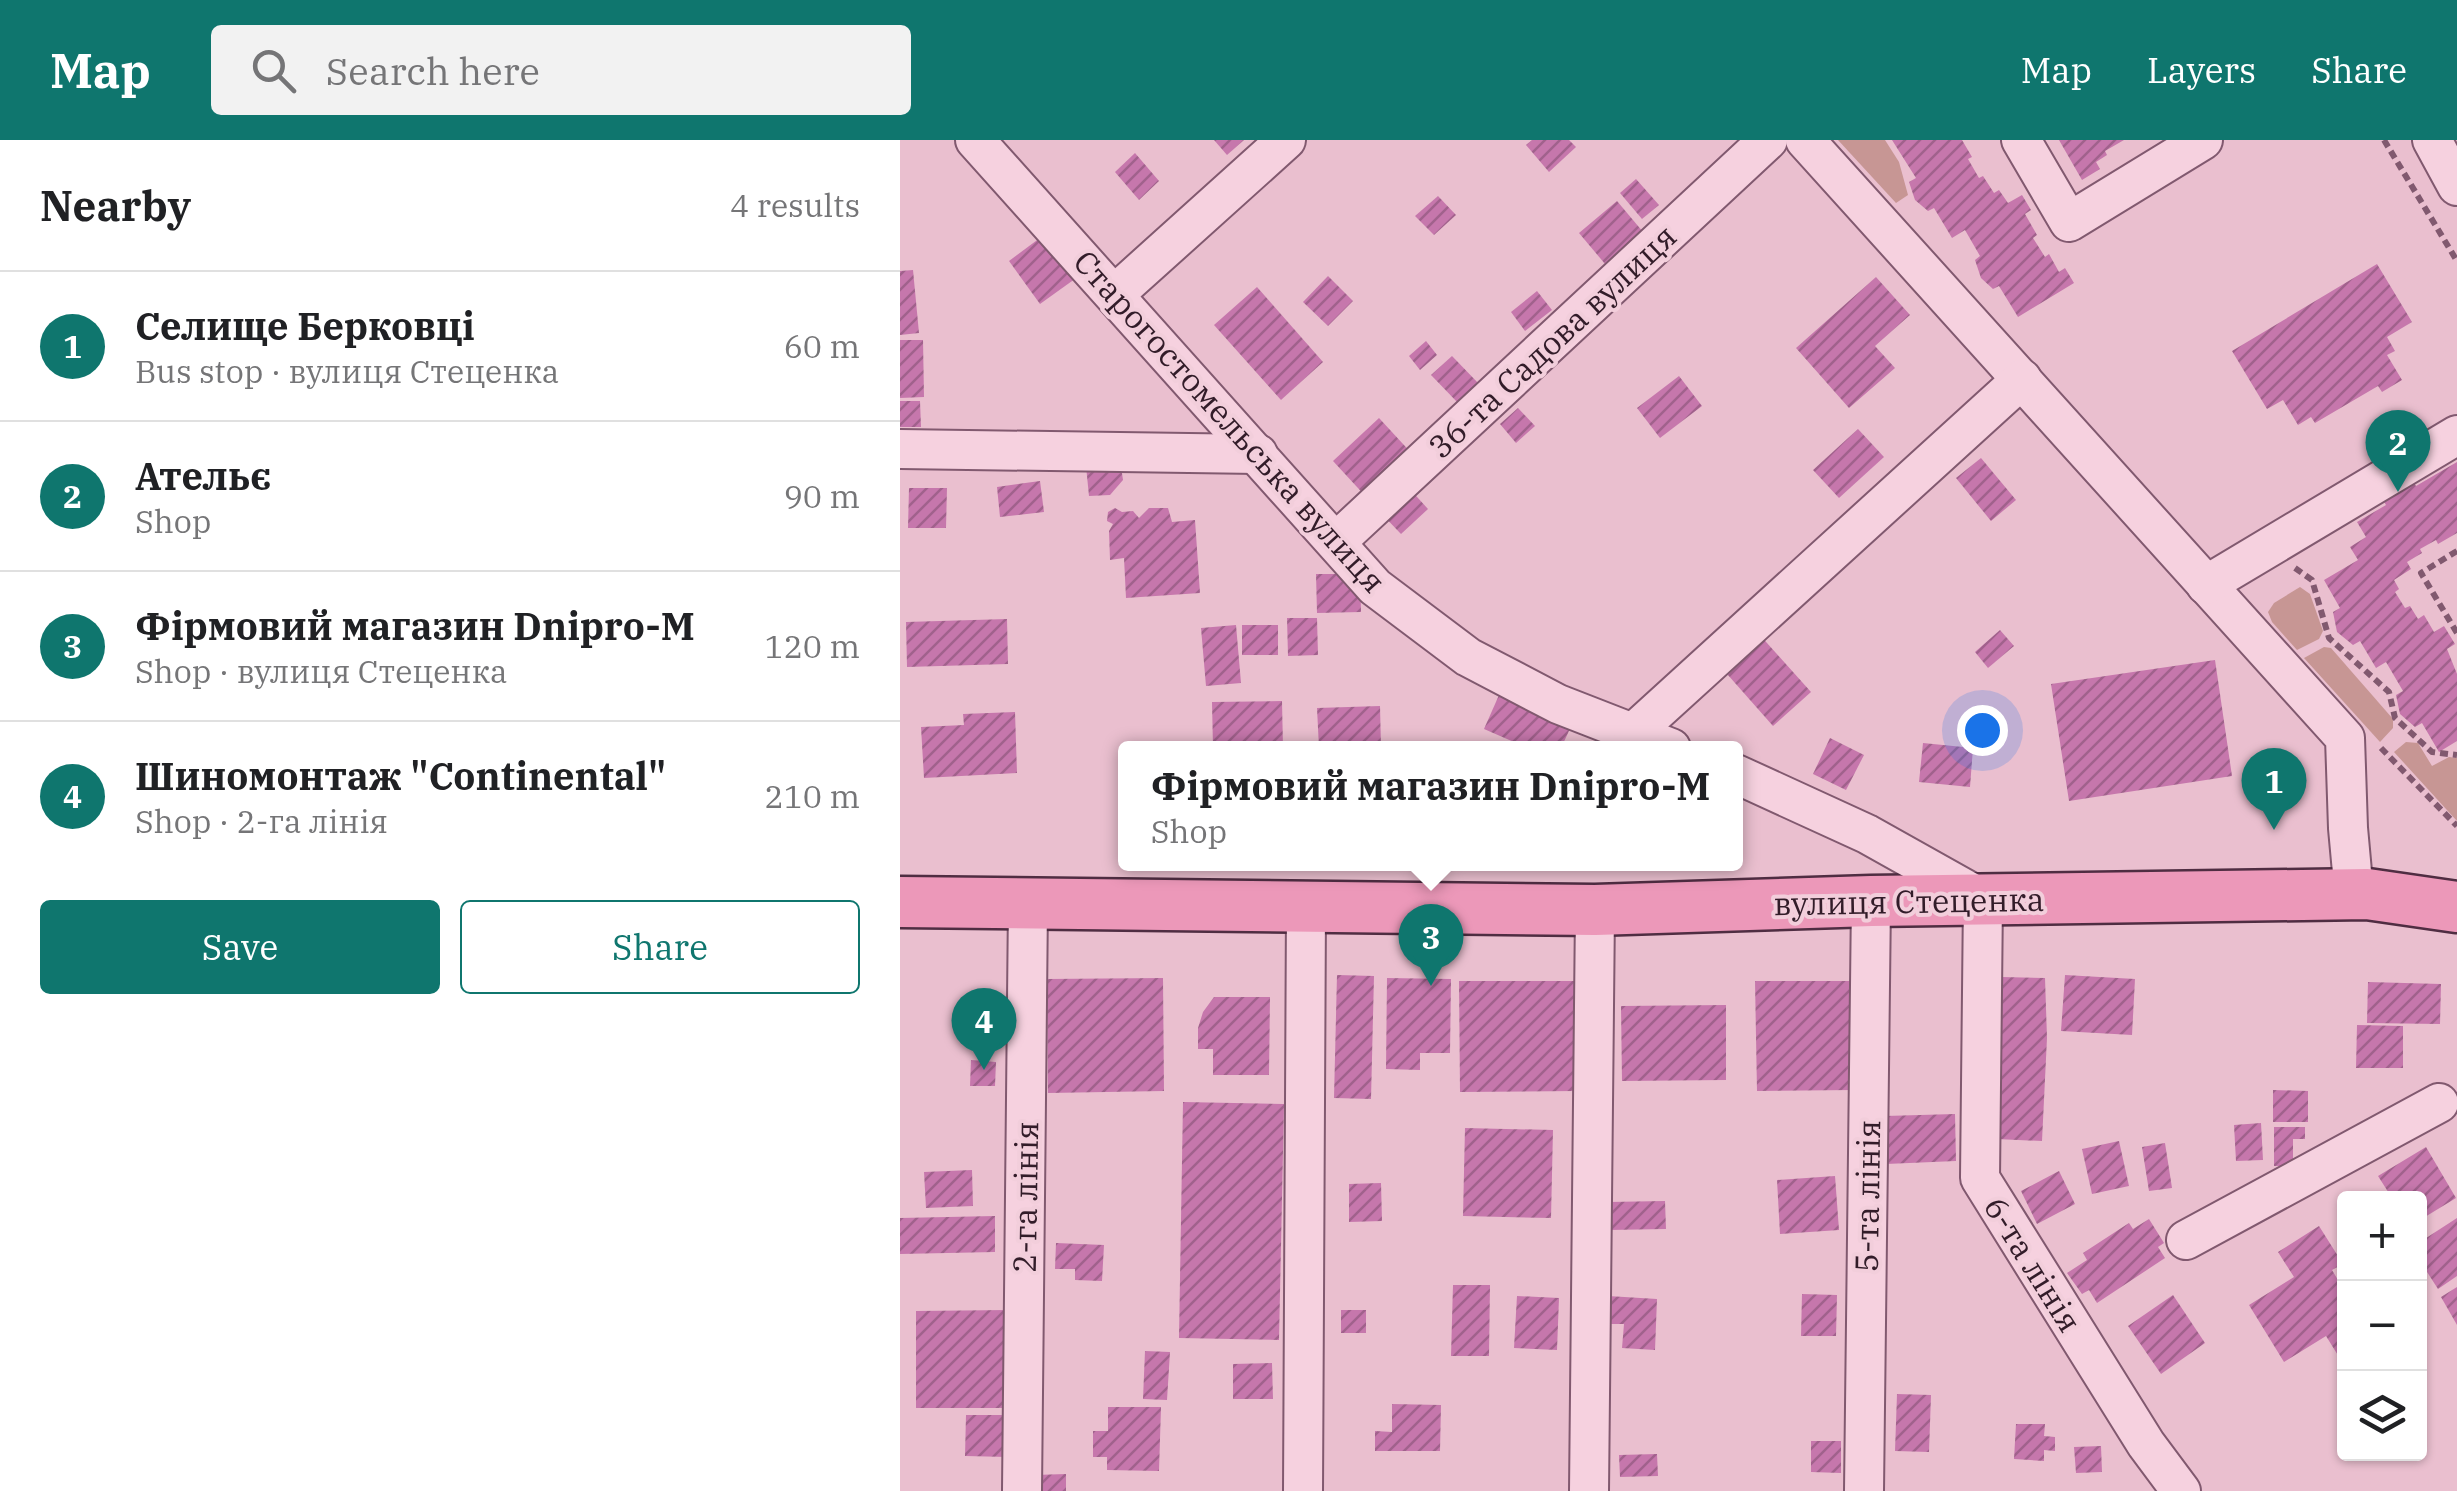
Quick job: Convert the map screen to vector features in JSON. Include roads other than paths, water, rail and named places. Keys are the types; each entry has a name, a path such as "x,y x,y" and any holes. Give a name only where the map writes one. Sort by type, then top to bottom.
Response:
{"main road":[{"name":"вулиця Стеценка","path":"900,902 1595,910 2366,894 2457,882"},
{"name":"вулиця Стеценка","path":"2366,894 2457,907"}],"street":[{"name":"Старогостомельська вулиця","path":"974,140 1375,587 1468,657 1558,704 1654,741"},
{"path":"1114,294 1286,140"},
{"name":"36-та Садова вулиця","path":"1336,542 1768,140"},
{"path":"1806,140 2345,738 2348,828 2366,894"},
{"path":"2021,140 2070,222 2203,140"},
{"path":"2432,140 2457,186"},
{"path":"1633,733 2022,379"},
{"path":"2206,585 2457,435"},
{"path":"900,449 1258,454"},
{"path":"1743,777 1867,834 1982,899"},
{"name":"6-та лінія","path":"1982,899 1980,1178 2146,1444 2181,1491"},
{"name":"2-га лінія","path":"1022,1491 1028,902"},
{"name":"5-та лінія","path":"1864,1491 1871,902"},
{"path":"1303,1491 1306,908"},
{"path":"1589,1491 1595,910"},
{"path":"2186,1240 2451,1110"},
{"path":"2146,1444 2146,1491"}],"place":[{"name":"Ательє","path":"2398,492"},
{"name":"Селище Берковці","path":"2274,830"},
{"name":"Фірмовий магазин Dnipro-M","path":"1431,986"},
{"name":"Шиномонтаж \"Continental\"","path":"984,1070"}]}
